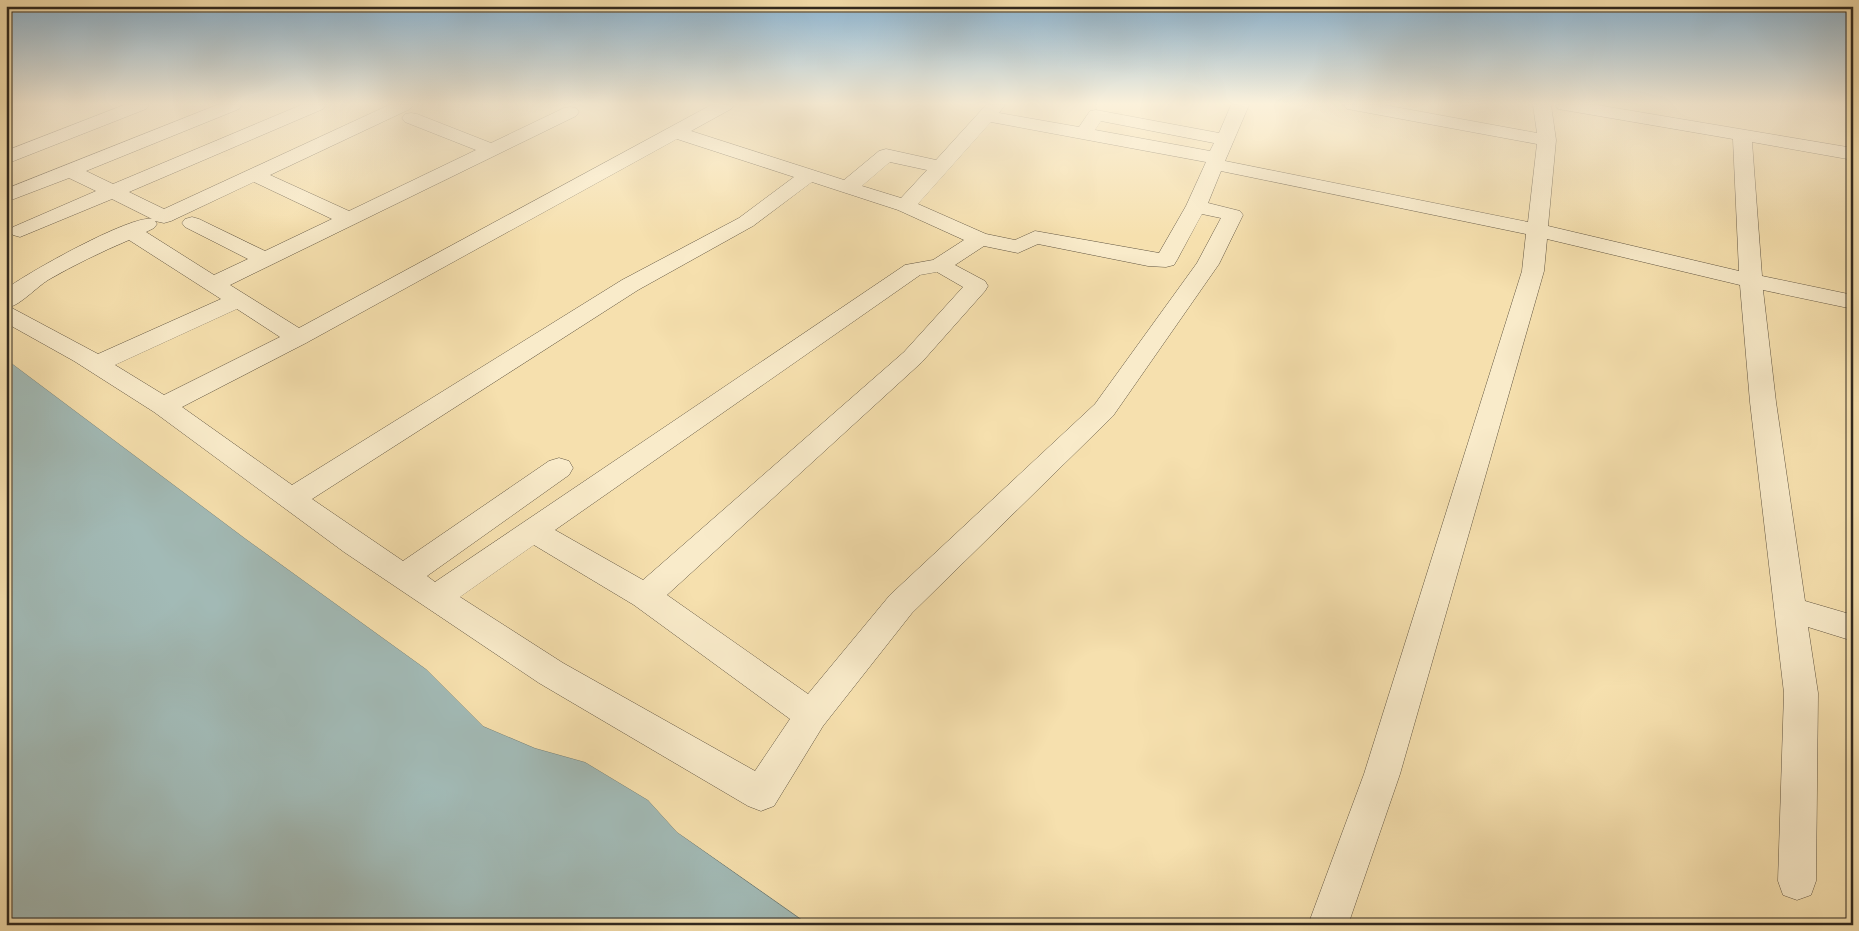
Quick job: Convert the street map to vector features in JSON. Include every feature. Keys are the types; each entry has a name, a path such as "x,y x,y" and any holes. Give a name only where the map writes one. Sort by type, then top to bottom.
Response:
{"street":[{"path":"6,158 30,148"},
{"path":"6,196 124,148"},
{"path":"20,232 217,148"},
{"path":"6,301 18,290 53,267 254,175 318,148"},
{"path":"213,284 495,148"},
{"path":"163,406 298,338 645,148"},
{"path":"726,148 905,206 980,239 1018,247 1035,237 1148,259 1166,260 1196,206 1221,148"},
{"path":"905,206 957,148"},
{"path":"1154,148 1538,230 1751,281 1853,302"},
{"path":"1328,925 1382,774 1534,271 1546,148"},
{"path":"1743,148 1751,281 1763,402 1801,693 1797,881"},
{"path":"1821,148 1853,154"},
{"path":"847,188 886,155 940,167"},
{"path":"69,170 164,216"},
{"path":"254,175 348,218"},
{"path":"291,499 630,285 746,222 809,175"},
{"path":"6,312 97,364 163,406 403,577 551,673 761,794 811,715 901,604 1104,410 1208,264 1233,215 1196,206"},
{"path":"192,223 265,259"},
{"path":"131,232 298,338"},
{"path":"435,598 913,270 940,265 980,239"},
{"path":"645,596 913,357 977,286 940,265"},
{"path":"97,364 238,300"},
{"path":"403,577 558,468"},
{"path":"533,532 645,596 811,715"},
{"path":"1790,609 1853,628"}],"water":[{"path":"6,359 246,539 426,669 483,726 535,748 585,762 648,800 677,832 809,925 6,925"}],"pier":[{"path":"6,356 248,537 428,667 484,724 536,746 587,760 650,798 679,830 811,925 677,832 648,800 585,762 535,748 483,726 426,669 246,539 6,359"}]}
